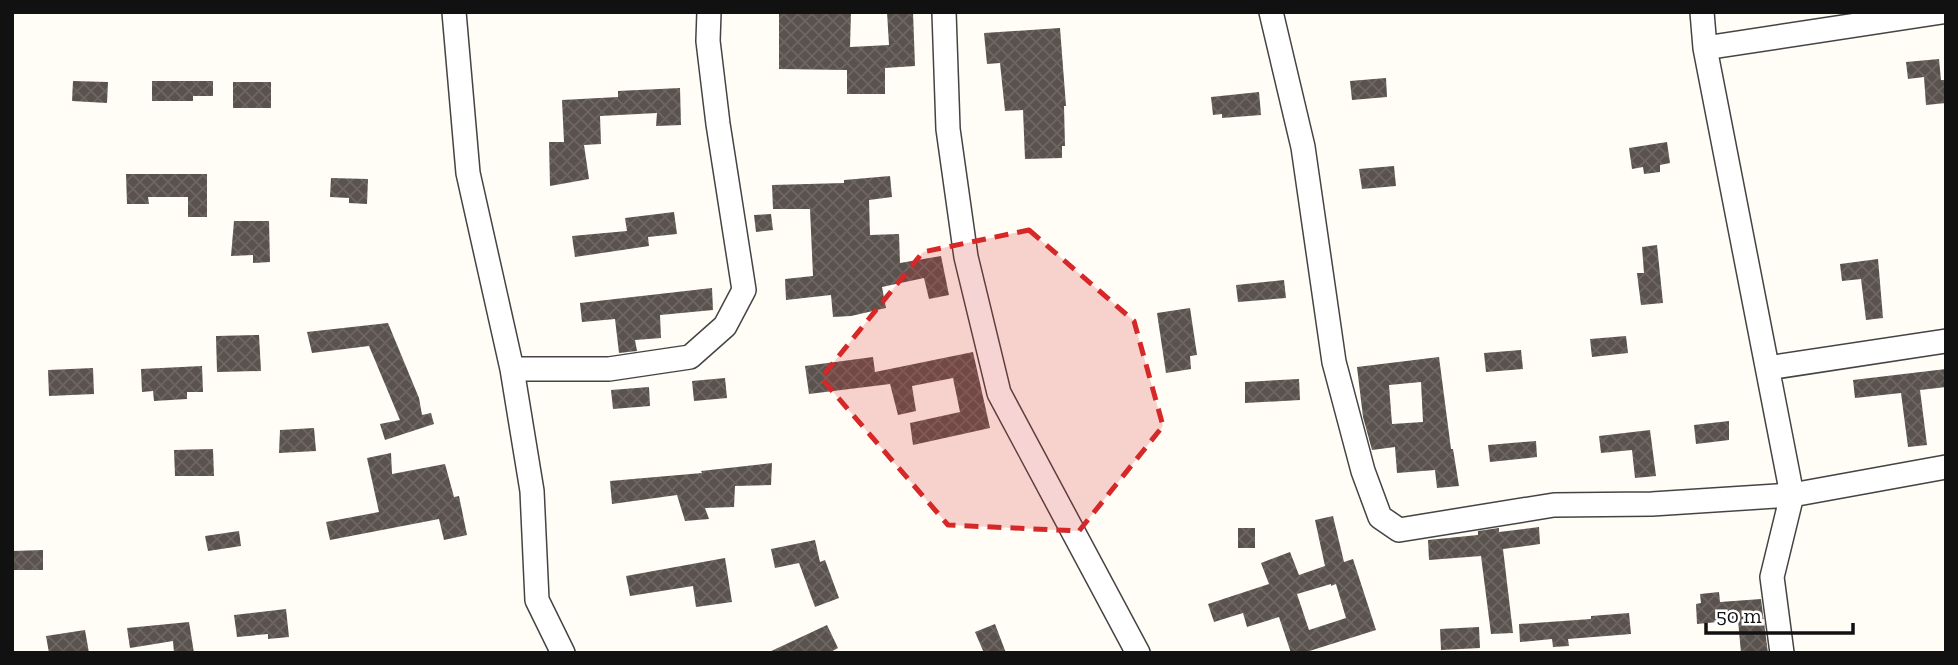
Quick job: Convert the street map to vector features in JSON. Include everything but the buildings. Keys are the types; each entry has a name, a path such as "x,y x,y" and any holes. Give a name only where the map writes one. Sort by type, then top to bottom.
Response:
{"street":[{"path":"454,12 468,173 512,369 532,491 537,600 563,653"},
{"path":"512,369 609,369 691,357 725,326 744,290 718,124 708,41 709,12"},
{"path":"944,12 951,155 966,257 999,393 1138,653"},
{"path":"1271,12 1303,147 1334,362 1363,471 1380,517 1399,530 1554,505 1652,504 1792,495 1946,467"},
{"path":"1702,12 1705,48 1792,495 1772,577 1782,653"},
{"path":"1705,48 1942,12"},
{"path":"1768,368 1946,341"}],"highlighted area":[{"path":"1029,230 1134,321 1163,426 1079,531 948,525 821,378 923,252"}]}
